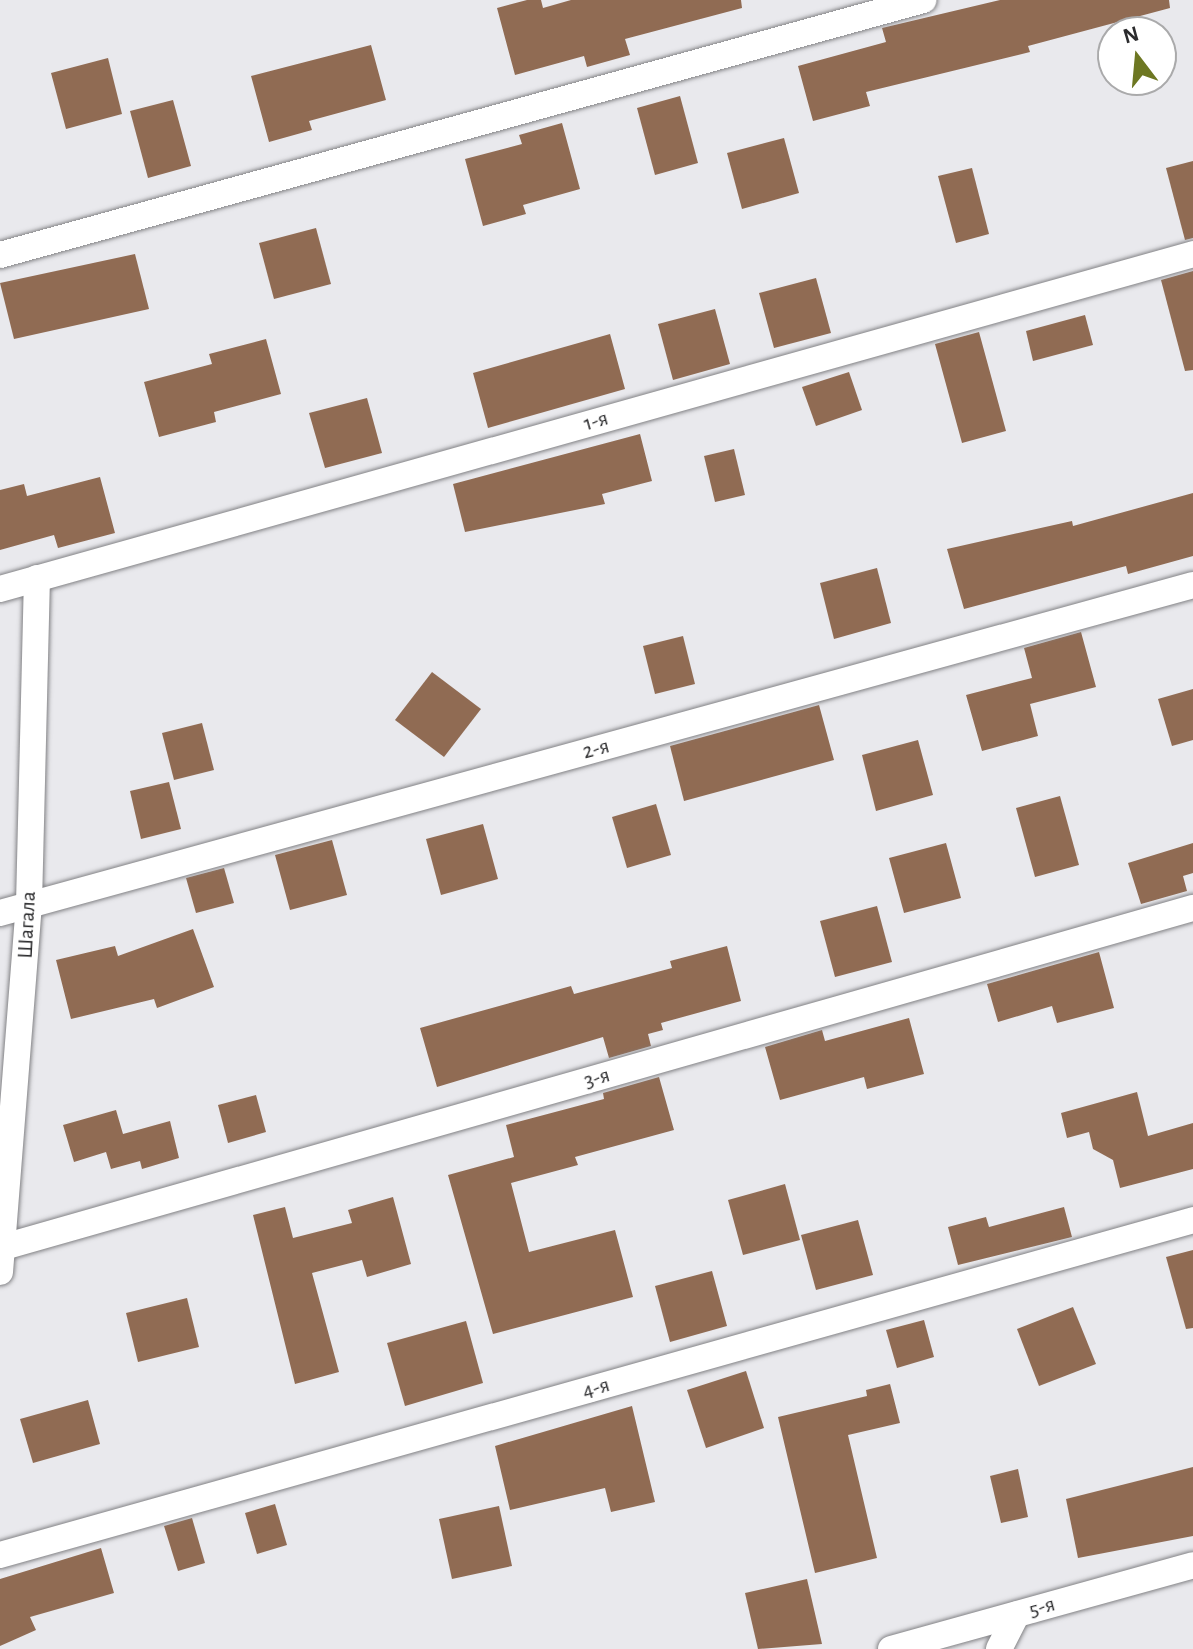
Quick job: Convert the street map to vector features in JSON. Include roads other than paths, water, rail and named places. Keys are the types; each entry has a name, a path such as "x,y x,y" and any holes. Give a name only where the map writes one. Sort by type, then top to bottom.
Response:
{"street":[{"path":"0,255 923,0"},
{"name":"1-я","path":"0,589 1193,254"},
{"name":"Шагала","path":"2,1255 29,904 37,578"},
{"name":"2-я","path":"0,913 1193,585"},
{"name":"3-я","path":"2,1255 1193,908"},
{"name":"4-я","path":"0,1555 1193,1220"},
{"name":"5-я","path":"891,1649 1193,1565"},
{"path":"999,1649 1017,1614"}]}
